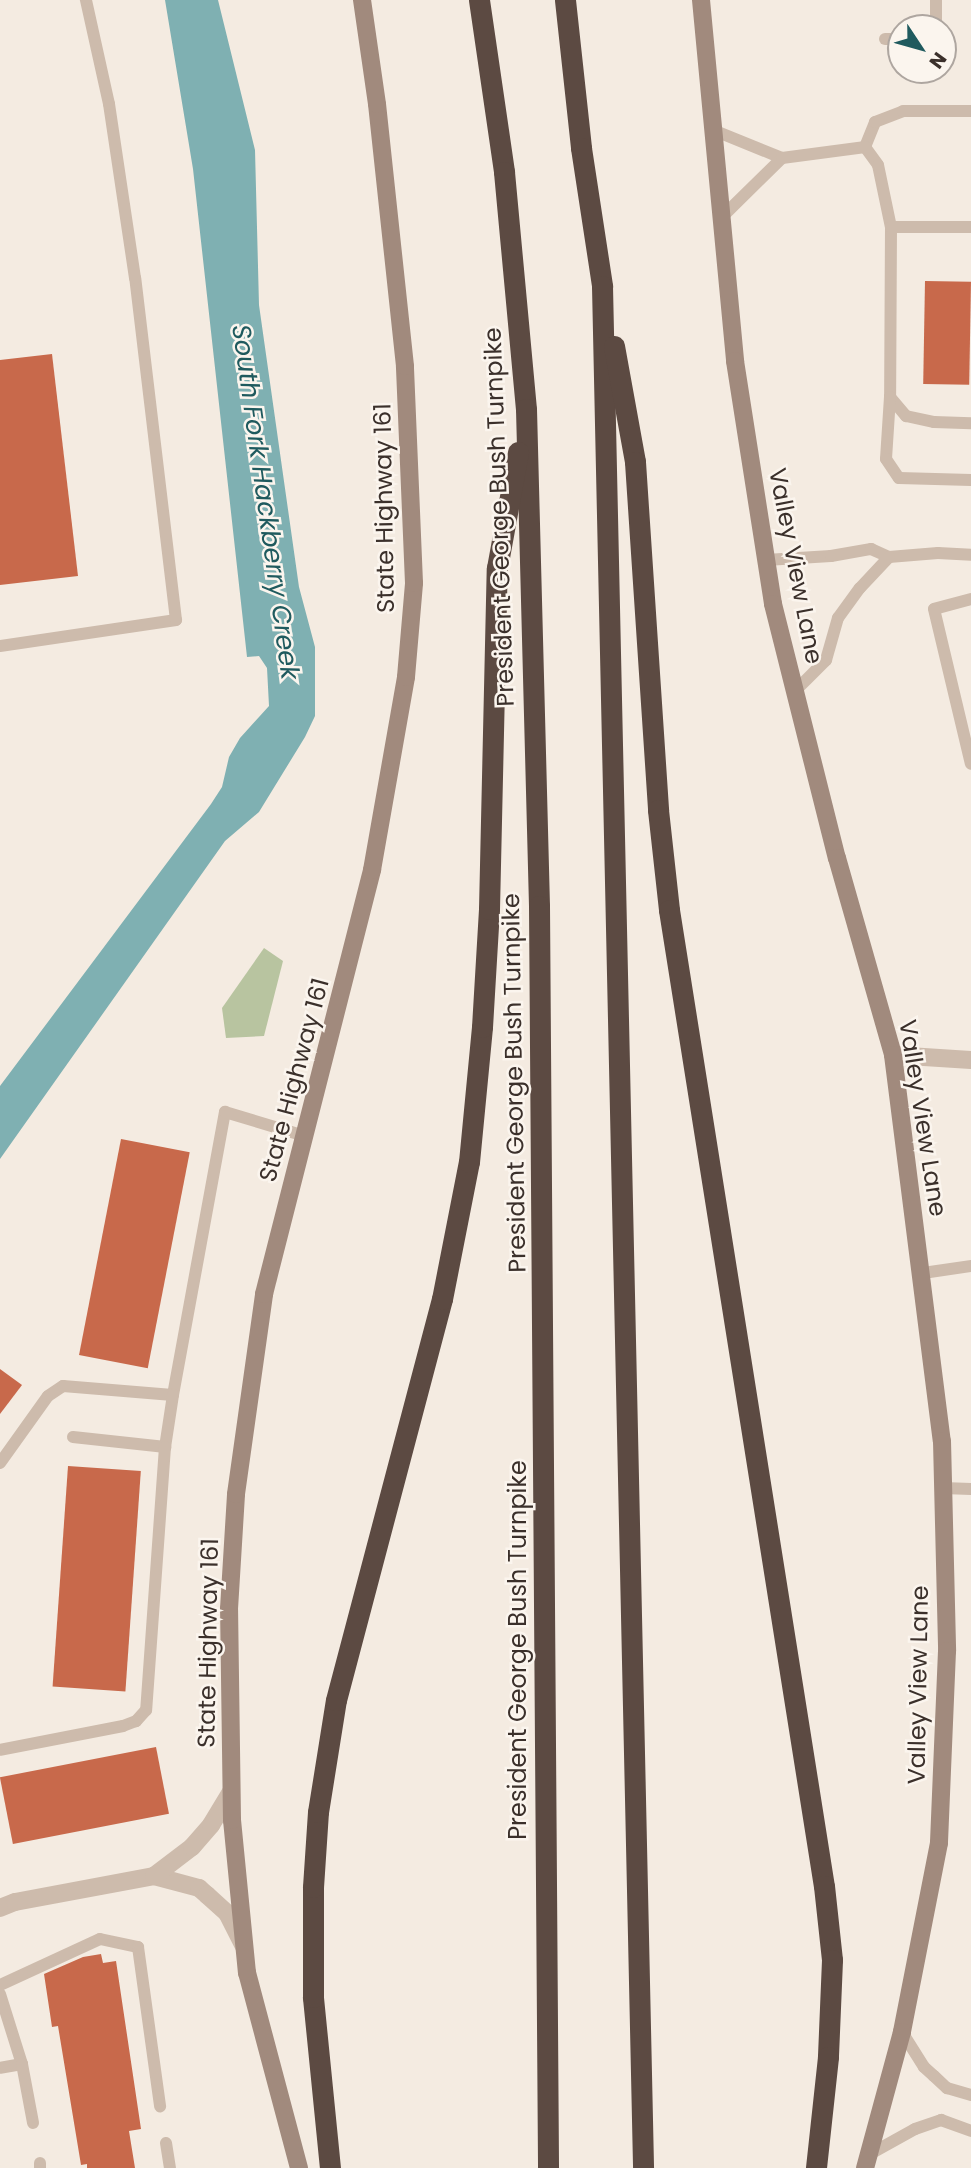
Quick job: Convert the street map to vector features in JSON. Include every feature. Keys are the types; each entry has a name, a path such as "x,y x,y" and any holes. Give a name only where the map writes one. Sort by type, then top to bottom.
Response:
{"highway":[{"name":"President George Bush Turnpike","path":"478,0 504,172 526,409 539,920 548,2168"},
{"path":"565,0 581,148 602,286 635,462 658,810 669,910 824,1886 832,1960 828,2057 816,2168"},
{"path":"602,286 643,2168"},
{"path":"330,2168 313,1997 313,1887 318,1812 337,1700 442,1299 469,1162 481,1041 489,909 497,568 526,409"}],"main road":[{"name":"State Highway 161","path":"299,2168 247,1973 231,1792 229,1609 236,1494 264,1294 372,870 406,677 414,583 405,366 377,104 362,0"},
{"name":"Valley View Lane","path":"701,0 735,360 773,604 837,858 893,1055 923,1273 942,1441 947,1651 939,1843 902,2032 868,2161"}],"street":[{"path":"893,1055 971,1060"},
{"path":"155,1876 192,1847 211,1825 231,1792"},
{"path":"0,1908 15,1902 155,1876 199,1888 227,1913 244,1949"}],"lane":[{"path":"0,646 176,620 135,278 109,104 86,0"},
{"path":"865,147 875,122 903,111 971,111"},
{"path":"713,130 782,158 865,147"},
{"path":"865,147 878,164 891,228 890,397 886,459 899,478 971,480"},
{"path":"722,217 782,158"},
{"path":"891,228 971,227"},
{"path":"890,397 906,416 934,422 971,423"},
{"path":"766,560 831,556 871,549 889,557 938,553 971,555"},
{"path":"795,691 827,660 838,618 860,588 889,557"},
{"path":"971,599 934,608 971,764"},
{"path":"0,1750 124,1726 136,1721 146,1710 165,1447 225,1112 305,1136"},
{"path":"923,1273 971,1266"},
{"path":"0,1463 48,1396 63,1386 173,1395"},
{"path":"73,1437 165,1447"},
{"path":"943,1488 971,1489"},
{"path":"0,1985 100,1939 138,1947 160,2106"},
{"path":"0,1994 22,2064 33,2123"},
{"path":"902,2032 924,2067 933,2076 947,2088 971,2095"},
{"path":"0,2068 22,2064"},
{"path":"868,2161 915,2129 941,2120 971,2131"},
{"path":"166,2143 170,2168"}],"green space":[{"path":"264,948 283,961 264,1036 226,1038 222,1008"}],"water":[{"name":"South Fork Hackberry Creek","path":"165,0 218,0 255,150 259,305 299,587 315,647 315,716 259,812 225,841 0,1159 0,1086 211,804 222,787 229,757 240,738 269,706 267,668 259,656 247,657 193,169"}],"building":[{"path":"925,281 971,282 969,385 923,384"},
{"path":"52,354 78,576 0,585 0,360"},
{"path":"121,1139 190,1152 148,1368 79,1355"},
{"path":"0,1369 22,1385 0,1414"},
{"path":"68,1466 141,1471 125,1692 53,1686"},
{"path":"156,1747 169,1814 13,1844 0,1777"},
{"path":"101,1954 103,1963 116,1961 141,2129 129,2131 135,2168 87,2168 87,2164 81,2165 58,2026 52,2027 44,1974 83,1957"}]}
